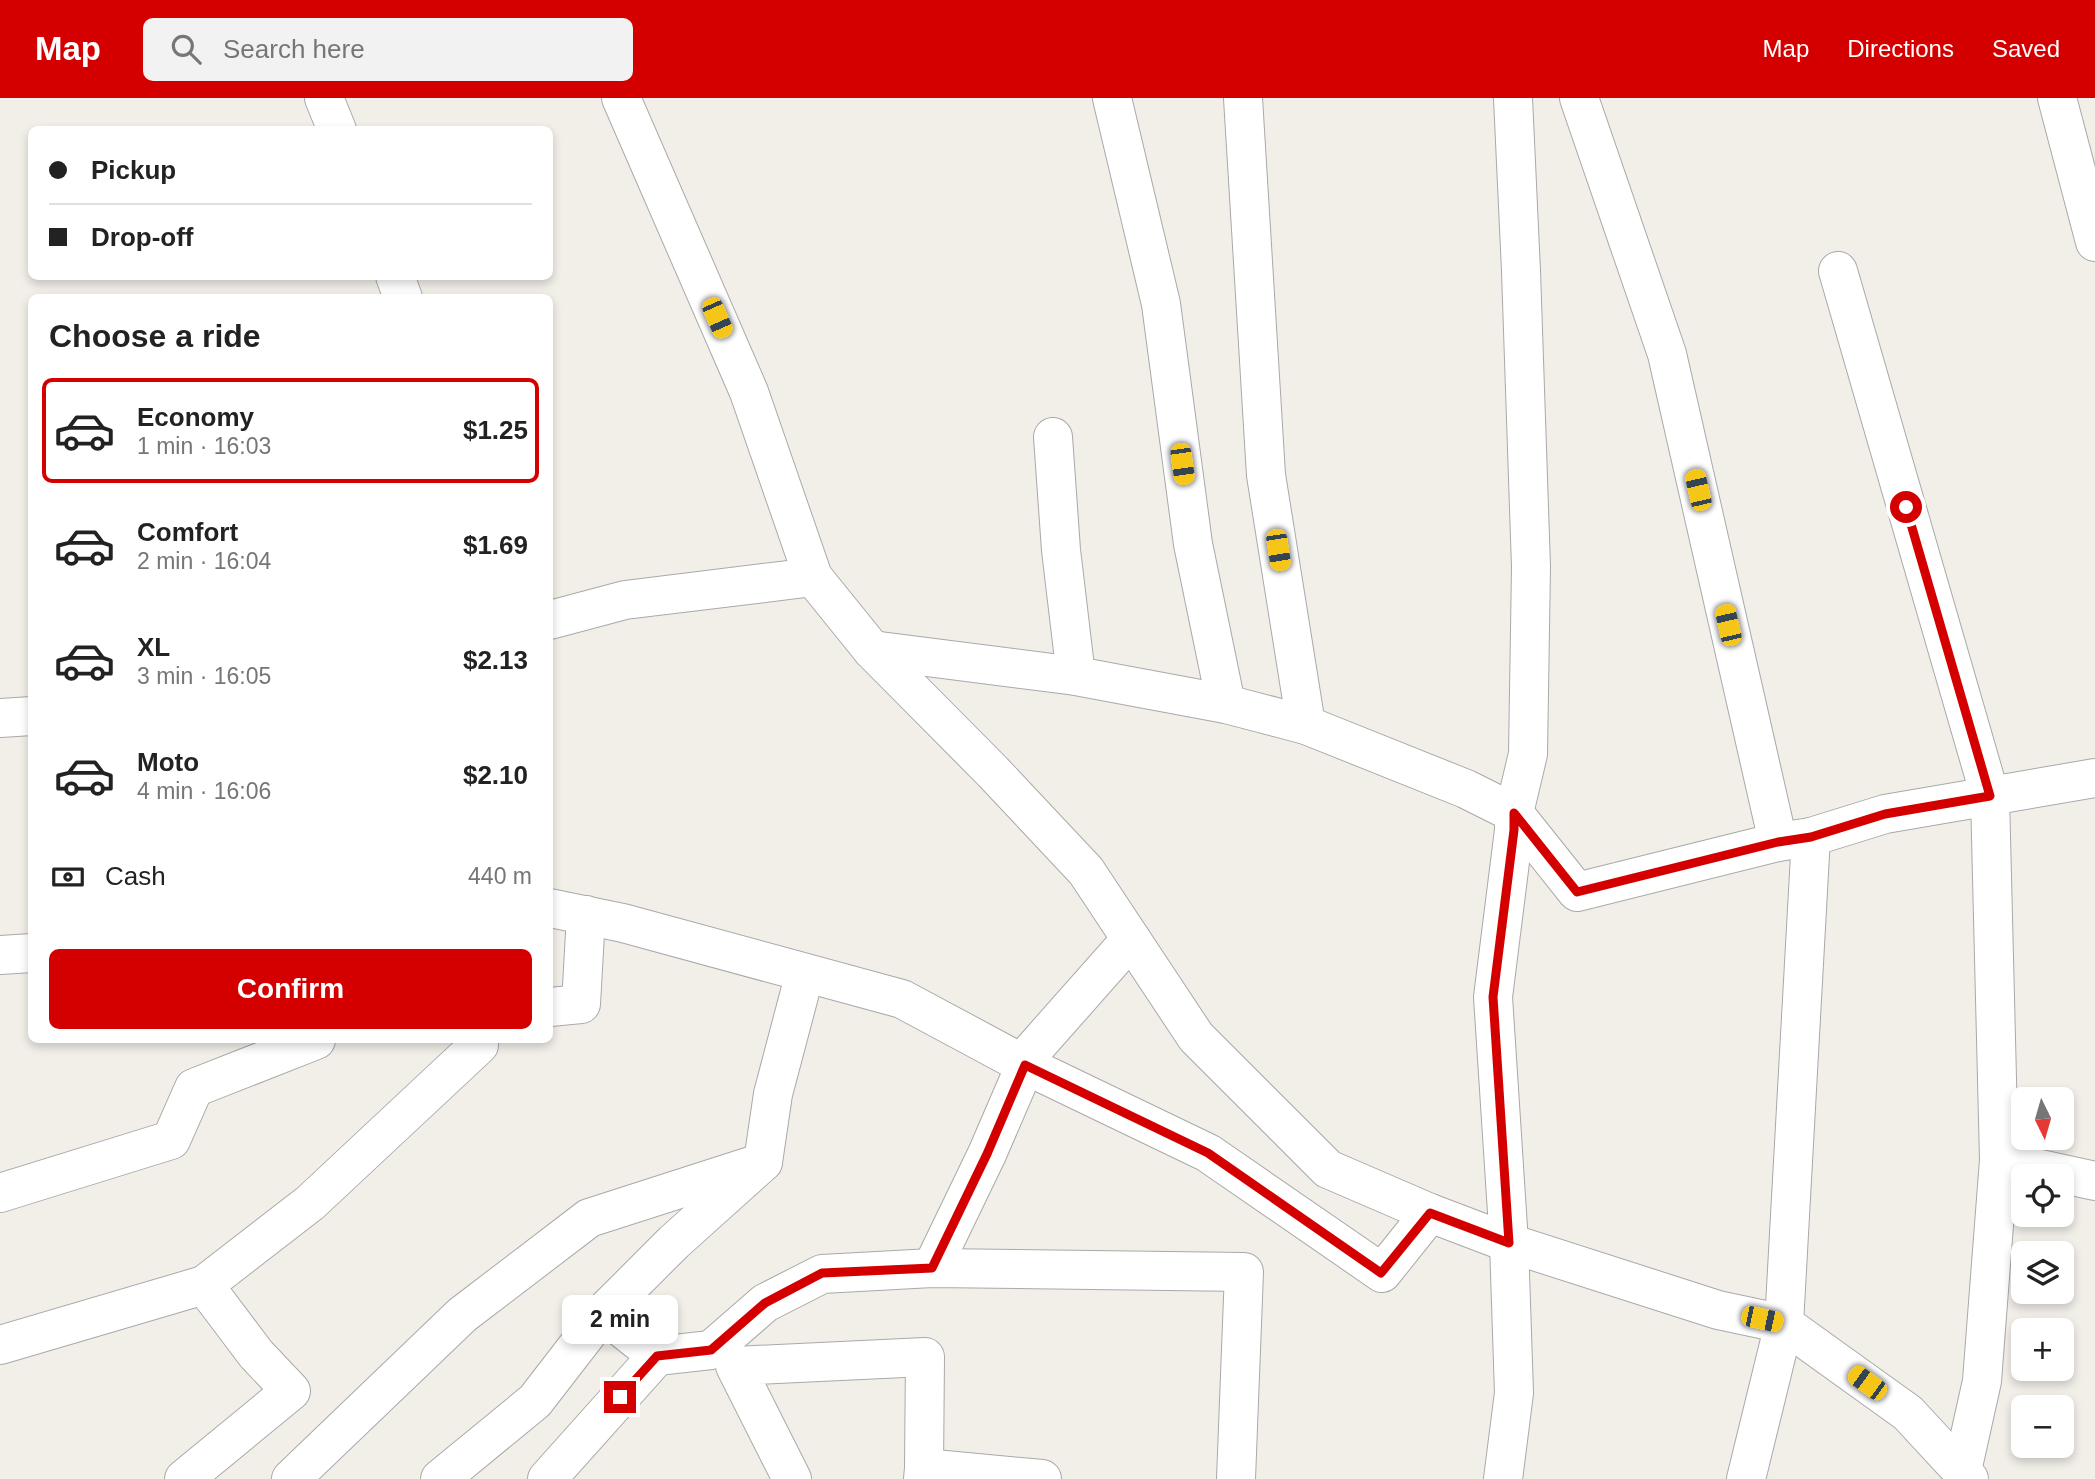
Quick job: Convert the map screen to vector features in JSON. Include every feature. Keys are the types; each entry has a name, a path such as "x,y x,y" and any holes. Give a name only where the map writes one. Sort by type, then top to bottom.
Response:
{"street":[{"path":"324,98 335,126"},
{"path":"621,98 749,392 813,577 872,650 1086,871 1196,1037 1328,1169 1430,1213 1509,1243 1718,1311 1784,1324 1908,1413 1965,1475"},
{"path":"1112,98 1161,304 1193,544 1226,704"},
{"path":"1243,98 1266,475 1306,725"},
{"path":"1503,1479 1514,1393 1509,1243 1493,997 1514,813 1528,754 1531,567 1513,98"},
{"path":"1579,98 1667,354 1795,839 1784,1324 1746,1479"},
{"path":"2057,98 2094,234"},
{"path":"1838,271 1990,796 1999,1160 1982,1381 1965,1475"},
{"path":"1053,437 1061,550 1076,676"},
{"path":"553,619 625,600 813,577"},
{"path":"872,650 1076,676 1226,704 1306,725 1466,789 1514,813 1577,892 1795,839 1885,814 2095,778"},
{"path":"0,718 28,716"},
{"path":"553,1007 580,1004 568,911 623,923 902,999 1025,1065 1208,1153 1381,1273 1430,1213"},
{"path":"932,1268 987,1154 1031,1052 1131,939"},
{"path":"0,955 28,953"},
{"path":"440,1479 535,1401 603,1313 674,1242 763,1162 773,1094 805,973"},
{"path":"0,1193 171,1140 194,1088 308,1043"},
{"path":"0,1345 204,1285 310,1203 479,1043"},
{"path":"1999,1160 2095,1181"},
{"path":"291,1479 462,1315 589,1218 763,1162"},
{"path":"547,1479 657,1356 711,1350 765,1303 822,1273 932,1268 1244,1272 1236,1479"},
{"path":"184,1479 291,1391 256,1354 204,1285"},
{"path":"603,1313 657,1356"},
{"path":"792,1479 735,1367 925,1357 924,1473 1042,1479"}],"route":[{"path":"620,1397 657,1356 711,1350 765,1303 822,1273 932,1268 987,1154 1025,1065 1208,1153 1381,1273 1430,1213 1509,1243 1493,997 1514,813 1577,892 1778,842 1811,837 1885,814 1990,796 1906,507"}]}
